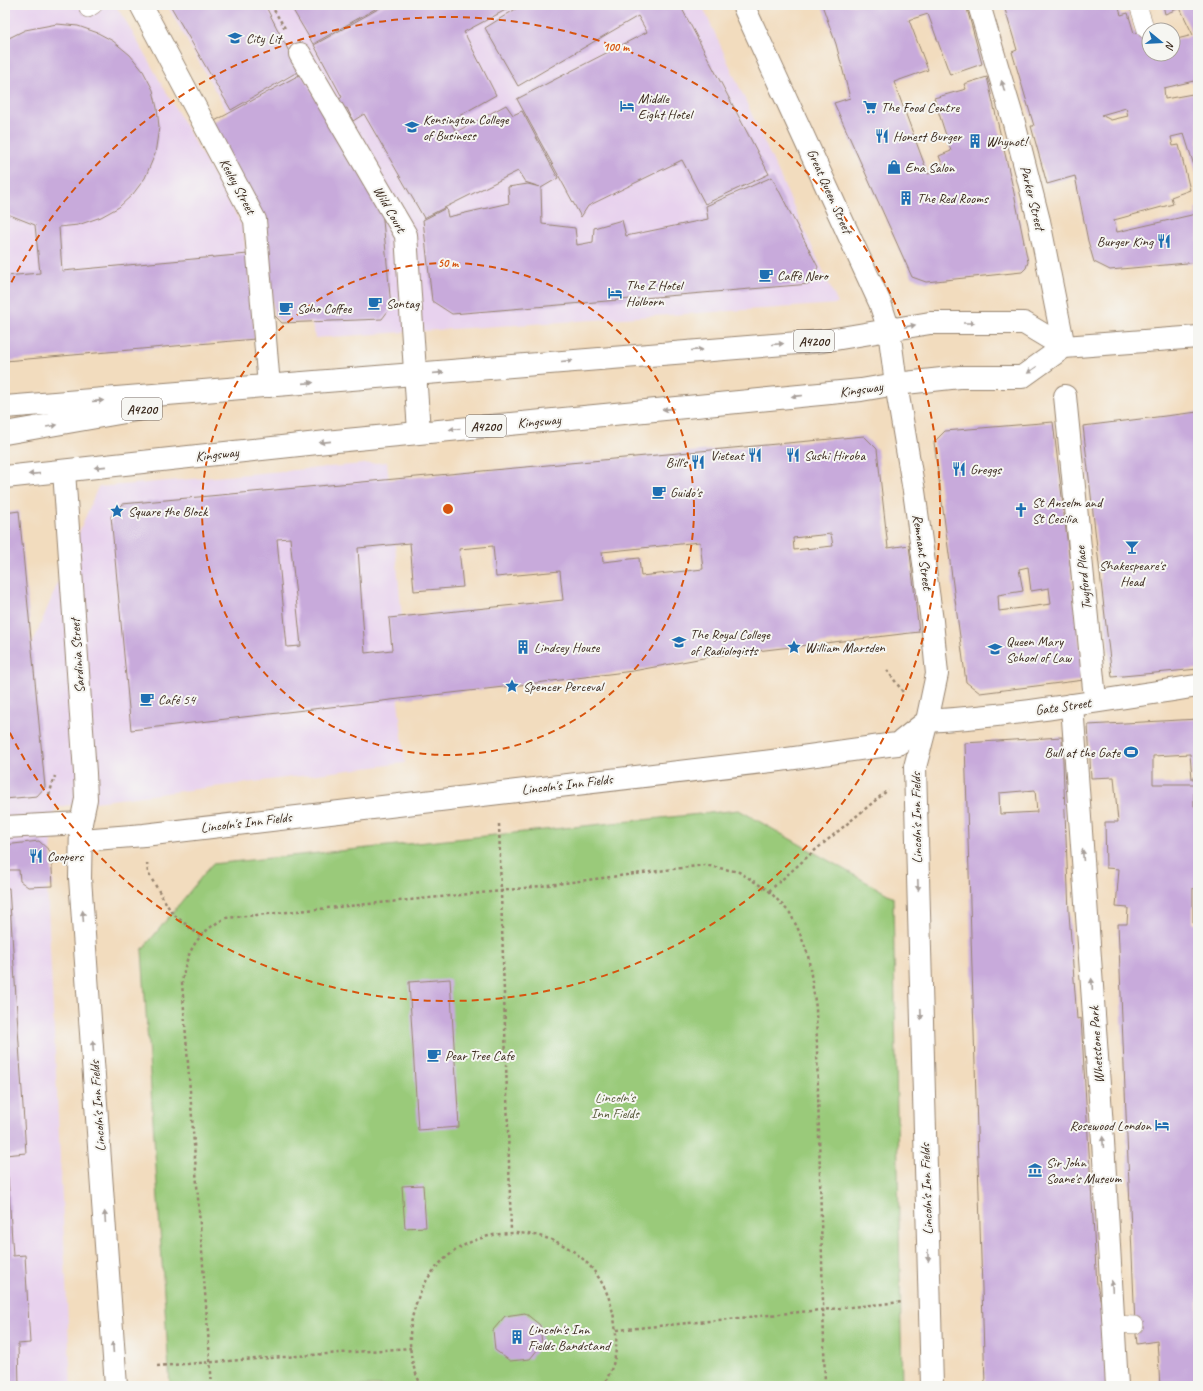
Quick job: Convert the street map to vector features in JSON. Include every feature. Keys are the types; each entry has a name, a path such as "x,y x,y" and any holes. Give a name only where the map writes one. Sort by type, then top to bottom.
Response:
{"street":[{"name":"Keeley Street","path":"141,5 256,220 269,386"},
{"name":"Great Queen Street","path":"743,5 868,274 880,303 889,330 896,384"},
{"name":"Parker Street","path":"979,5 1014,123 1039,221 1064,347"},
{"name":"Wild Court","path":"300,54 406,235 419,432"},
{"name":"A4200","path":"5,407 824,341 930,323 1024,323 1064,347"},
{"path":"1064,347 1198,337"},
{"name":"Kingsway","path":"5,477 419,432 861,390 896,384 960,377 1022,377 1064,347"},
{"name":"Remnant Street","path":"896,384 914,491 933,636 936,674 928,721"},
{"name":"A4200","path":"5,433 269,386"},
{"name":"Twyford Place","path":"1065,396 1094,689"},
{"name":"Sardinia Street","path":"64,471 85,773 86,800 81,832"},
{"name":"Gate Street","path":"928,721 964,719 1072,705 1198,686"},
{"name":"Whetstone Park","path":"1072,705 1125,1325 1116,1386"},
{"name":"Lincoln's Inn Fields","path":"116,1386 80,878 81,832 160,833 780,760 898,744 928,721"},
{"name":"Lincoln's Inn Fields","path":"928,721 915,767 932,1386"},
{"path":"5,828 81,832"}],"lane":[{"path":"1138,5 1143,22"}],"path":[{"path":"887,670 908,698"},
{"path":"769,891 813,852 891,788"},
{"path":"499,824 511,1231"},
{"path":"146,857 148,873 172,913 200,936"},
{"path":"212,1386 182,983 184,966 192,948 200,936 210,926 226,918 501,891 705,865 739,872 769,891 790,913 808,955 816,1008 825,1386"},
{"path":"422,1386 412,1359 410,1324 420,1290 440,1262 467,1243 485,1235 511,1231 541,1235 570,1248 594,1270 610,1298 617,1330 614,1360 604,1386"},
{"path":"617,1330 906,1302"},
{"path":"157,1366 411,1348"}],"shaded area":[{"path":"5,5 115,5 127,23 243,227 253,324 245,340 5,361"},
{"path":"167,5 702,5 838,304 315,338 289,222"},
{"path":"387,462 402,617 389,619 405,763 55,807 51,852 53,886 47,886 71,1386 5,1386 5,513 19,511 31,647 98,487"}],"green space":[{"name":"Lincoln's Inn Fields","path":"739,810 893,897 902,1386 170,1386 142,950 212,864"}],"building":[{"name":"City Lit","path":"170,5 265,5 299,71 231,110"},
{"path":"290,5 382,5 313,44"},
{"path":"385,5 515,5 464,32 496,95 450,121 456,132 506,105 513,115 522,111 558,178 541,188 542,224 575,228 577,245 593,242 594,228 622,220 626,236 708,219 706,206 772,177 818,267 810,284 452,314 432,301 423,220 446,208 448,217 509,203 508,187 528,184 540,187 525,182 518,171 424,218 364,114 353,121 347,108 342,109 336,102 342,97 314,45"},
{"name":"Middle Eight Hotel","path":"522,5 680,5 769,174 705,204 682,160 588,206 581,217 517,99 647,32 638,16 518,86 485,28"},
{"path":"822,5 966,5 982,64 950,75 928,14 909,20 928,70 894,82 928,174 944,169 939,156 951,151 934,98 966,89 964,84 987,77 1013,188 1028,262 1026,268 1022,272 926,282 912,277 834,103 850,98 836,44"},
{"path":"1001,5 1118,5 1121,15 1128,13 1134,33 1141,31 1141,62 1181,62 1181,38 1193,35 1180,8 1165,14 1163,5 1198,5 1198,80 1164,88 1165,99 1198,93 1198,178 1184,134 1171,137 1173,146 1179,145 1190,190 1171,197 1173,204 1114,220 1117,232 1196,214 1195,209 1198,207 1198,262 1110,270 1094,262 1088,241 1075,176 1047,184 1031,126 1034,126 1012,52 1017,50 1004,6","holes":["1126,108 1128,116 1111,120 1101,115"]},
{"path":"57,24 78,26 98,33 113,41 130,55 143,71 153,90 159,127 155,154 145,178 133,194 119,207 101,217 78,225 59,227 62,271 248,254 255,339 5,361 5,276 40,273 35,225 5,213 5,40 25,30"},
{"path":"301,74 382,209 391,307 382,319 282,323 274,315 263,219 211,123"},
{"path":"1198,412 1198,669 1112,677 1083,426"},
{"path":"1053,422 1084,680 980,693 966,682 934,442 945,431","holes":["1028,567 1031,591 1049,588 1051,604 999,611 998,595 1023,591 1019,569"]},
{"path":"864,436 877,449 888,548 909,545 919,632 714,656 633,671 131,730 111,516 122,504","holes":["831,534 833,546 794,550 793,538","290,538 301,646 287,647 277,539","700,542 703,569 641,576 639,558 603,562 602,552","410,543 414,591 463,587 459,549 493,546 496,577 560,571 563,600 389,618 392,650 365,653 358,548"]},
{"path":"19,511 45,787 37,796 5,799 5,513"},
{"name":"Rosewood London","path":"1198,719 1198,779 1192,779 1190,754 1153,756 1153,784 1194,784 1194,806 1198,806 1198,889 1193,888 1193,923 1198,923 1198,1386 1160,1386 1157,1341 1137,1344 1135,1325 1118,924 1127,924 1128,908 1116,907 1119,869 1106,868 1105,822 1118,822 1114,777 1091,778 1088,725"},
{"path":"1062,737 1069,913 1077,1019 1081,1018 1097,1285 1105,1321 1107,1386 985,1386 965,743","holes":["1035,790 1037,812 1000,814 999,793"]},
{"path":"39,841 51,852 53,886 28,887 20,881 19,870 5,870 5,845"},
{"path":"5,888 9,888 26,1153 5,1155"},
{"name":"Pear Tree Cafe","path":"450,979 459,1127 418,1130 409,982"},
{"path":"5,1177 8,1177 13,1256 25,1255 30,1343 18,1344 19,1386 5,1386"},
{"path":"423,1185 426,1227 405,1228 402,1186"},
{"name":"Lincoln's Inn Fields Bandstand","path":"525,1313 540,1325 542,1344 530,1359 510,1361 495,1350 493,1330 505,1316"}],"place":[{"name":"City Lit","path":"235,38"},
{"name":"Middle Eight Hotel","path":"627,106"},
{"name":"The Food Centre","path":"870,107"},
{"name":"Kensington College of Business","path":"412,127"},
{"name":"Honest Burger","path":"882,136"},
{"name":"Whynot!","path":"975,141"},
{"name":"Ena Salon","path":"894,167"},
{"name":"The Red Rooms","path":"906,198"},
{"name":"Burger King","path":"1164,241"},
{"name":"Caffè Nero","path":"766,275"},
{"name":"The Z Hotel Holborn","path":"615,293"},
{"name":"Sontag","path":"375,303"},
{"name":"Soho Coffee","path":"286,308"},
{"name":"Vieteat","path":"755,455"},
{"name":"Sushi Hiroba","path":"793,455"},
{"name":"Bill's","path":"698,462"},
{"name":"Greggs","path":"959,469"},
{"name":"Guido's","path":"659,492"},
{"name":"St Anselm and St Cecilia","path":"1021,510"},
{"name":"Square the Block","path":"117,511"},
{"name":"Shakespeare's Head","path":"1132,547"},
{"name":"The Royal College of Radiologists","path":"679,642"},
{"name":"Lindsey House","path":"523,647"},
{"name":"William Marsden","path":"794,647"},
{"name":"Queen Mary School of Law","path":"995,649"},
{"name":"Spencer Perceval","path":"512,686"},
{"name":"Café 54","path":"147,699"},
{"name":"Bull at the Gate","path":"1131,752"},
{"name":"Coopers","path":"36,856"},
{"name":"Pear Tree Cafe","path":"434,1055"},
{"name":"Rosewood London","path":"1162,1125"},
{"name":"Sir John Soane's Museum","path":"1035,1170"},
{"name":"Lincoln's Inn Fields Bandstand","path":"517,1337"}]}
